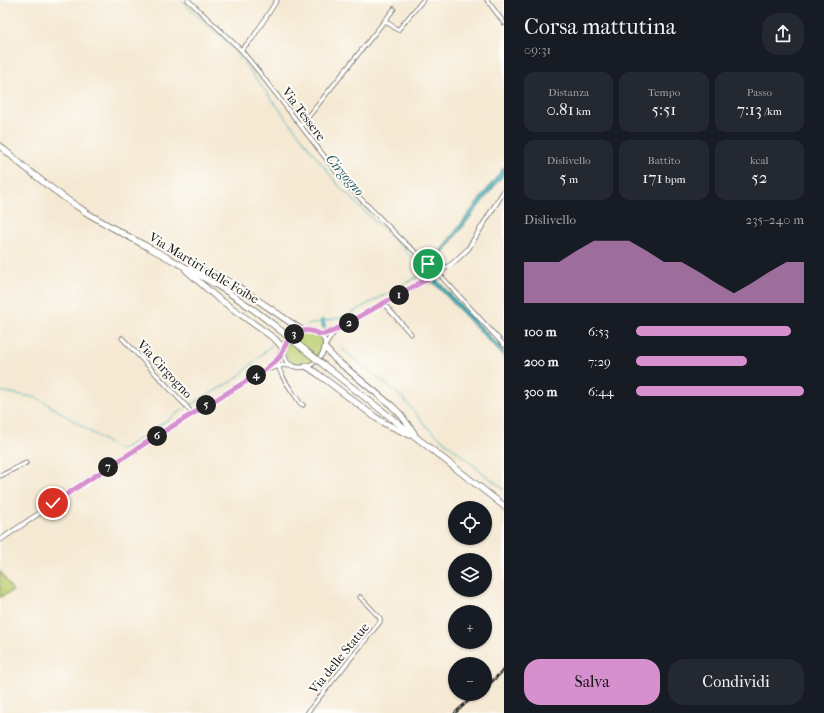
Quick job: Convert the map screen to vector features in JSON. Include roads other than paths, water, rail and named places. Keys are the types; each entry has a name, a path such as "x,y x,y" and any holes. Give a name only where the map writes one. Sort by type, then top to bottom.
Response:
{"highway":[{"name":"Via Martiri delle Foibe","path":"0,146 38,178 65,198 110,226 232,295 280,330 504,506"},
{"path":"180,265 208,273 230,282 303,331"},
{"path":"180,265 208,290 275,339 283,348"},
{"path":"326,346 335,359 401,415 419,440"},
{"path":"306,366 384,424 419,440"}],"street":[{"name":"Via Tessere","path":"188,0 241,50 260,72 345,183 438,273 504,345"},
{"path":"241,50 252,39 277,0"},
{"path":"385,21 398,30 423,0"},
{"path":"487,0 504,23"},
{"path":"301,126 394,9"},
{"path":"335,330 331,334 320,359 306,366 293,366 285,360 283,348 288,339 293,335 309,330 321,334 335,330 384,304 452,264 464,254 480,232 504,191"},
{"path":"384,304 411,334"},
{"path":"321,334 326,346"},
{"name":"Via Cirgogno","path":"122,338 192,414"},
{"name":"Via Cirgogno","path":"277,366 278,358 283,348"},
{"name":"Via Cirgogno","path":"0,540 88,480 265,370 278,358"},
{"path":"277,366 282,376 300,403 303,405"},
{"name":"Via Cirgogno","path":"265,370 277,366 293,366"},
{"path":"0,476 26,463"},
{"name":"Via delle Statue","path":"307,713 380,622 380,618 360,597"}],"water":[{"path":"504,167 504,174 437,260 435,258"},
{"path":"435,278 504,351 504,357 432,281"}],"waterway":[{"name":"Cirgogno","path":"181,0 232,48 339,186 430,275"},
{"path":"307,325 344,317 417,277"},
{"path":"322,321 324,327"},
{"path":"189,406 237,378 272,345"},
{"path":"341,348 402,397 427,427 504,490"},
{"path":"0,391 38,398 116,448 122,449 184,409"}],"railway":[{"path":"492,681 504,670"},
{"path":"455,713 468,701"}]}
